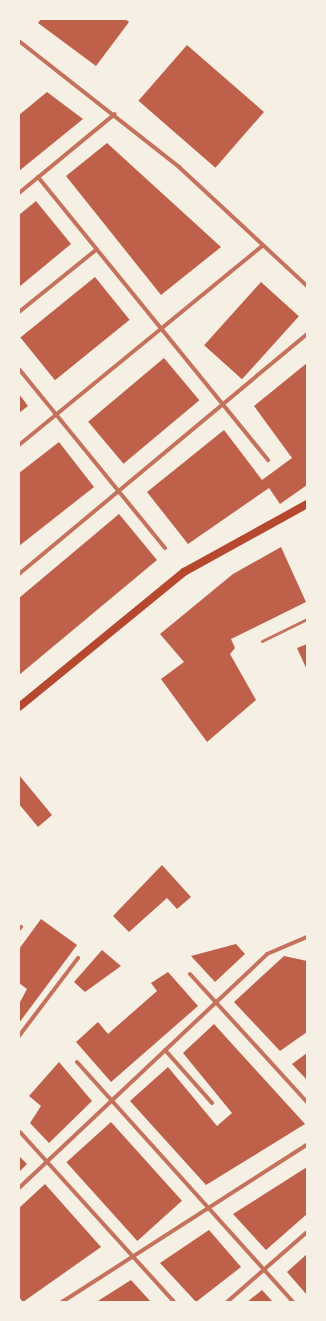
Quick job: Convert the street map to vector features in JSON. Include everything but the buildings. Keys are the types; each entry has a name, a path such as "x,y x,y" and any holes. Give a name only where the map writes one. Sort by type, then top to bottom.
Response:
{"main road":[{"path":"19,707 184,572 307,504"}],"street":[{"path":"19,41 115,114 263,244 307,286"},
{"path":"19,193 115,114"},
{"path":"38,177 268,460"},
{"path":"19,445 263,244"},
{"path":"19,312 96,249"},
{"path":"19,574 307,334"},
{"path":"19,369 165,548"},
{"path":"19,1188 267,954 307,937"},
{"path":"19,1036 78,958"},
{"path":"190,974 307,1102"},
{"path":"165,1050 212,1103"},
{"path":"77,1062 293,1302"},
{"path":"20,1132 174,1302"},
{"path":"62,1302 307,1145"},
{"path":"227,1302 307,1232"}],"lane":[{"path":"262,641 307,619"}]}
